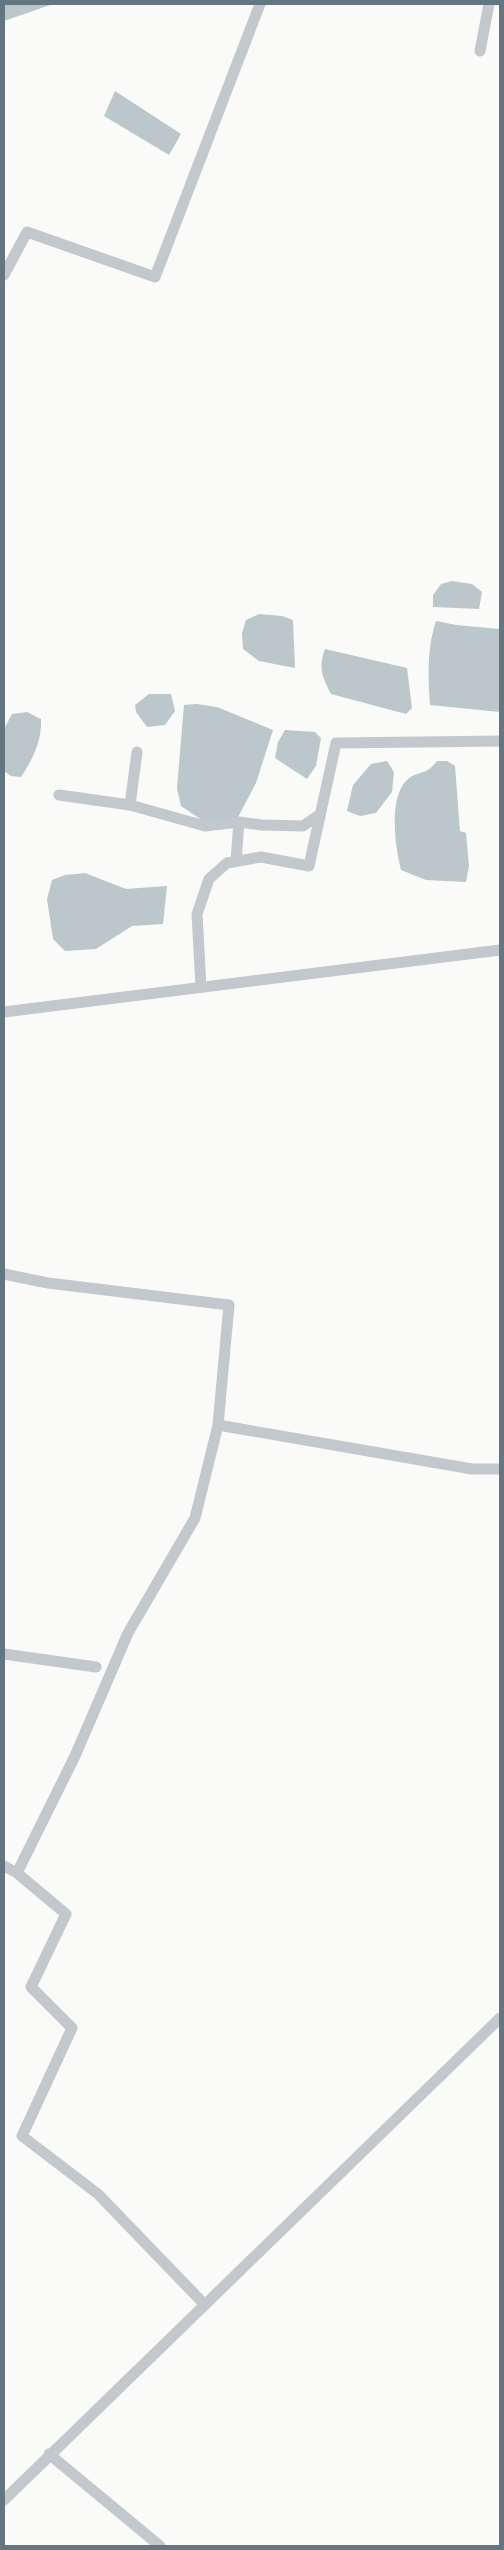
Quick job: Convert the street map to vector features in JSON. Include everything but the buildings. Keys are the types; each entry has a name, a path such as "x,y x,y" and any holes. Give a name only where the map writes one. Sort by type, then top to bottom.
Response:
{"street":[{"path":"4,275 27,232 154,276 260,4"},
{"path":"480,52 489,4"},
{"path":"201,987 197,914 209,879 227,863 261,857 309,866 336,743 500,741"},
{"path":"130,805 137,752"},
{"path":"58,795 130,805 205,826 239,822 262,825 303,826 320,814"},
{"path":"236,861 239,822"},
{"path":"4,1012 500,950"},
{"path":"4,1274 48,1283 229,1305 218,1425 195,1518 128,1632 75,1756 17,1873"},
{"path":"218,1425 472,1469 500,1469"},
{"path":"4,1654 96,1667"},
{"path":"4,1866 17,1873 66,1914 32,1987 72,2028 22,2136 98,2194 206,2305"},
{"path":"6,2494 206,2305 500,2018"},
{"path":"49,2454 160,2546"}],"shaded area":[{"path":"4,4 53,4 4,21"},
{"path":"115,91 181,134 169,155 104,116"},
{"path":"452,581 472,584 482,592 479,609 433,607 433,595 441,584"},
{"path":"259,614 282,616 293,620 295,668 259,661 243,649 242,633 246,620"},
{"path":"436,621 500,629 500,712 430,705 430,652"},
{"path":"325,649 407,668 412,708 406,714 331,694 321,667"},
{"path":"149,694 171,694 175,711 165,725 147,727 136,712 135,705"},
{"path":"197,704 217,707 273,730 256,783 238,817 206,823 181,806 177,788 184,705"},
{"path":"27,712 41,719 40,735 33,757 21,777 11,776 4,771 4,729 12,714"},
{"path":"285,730 315,732 321,738 316,766 307,779 275,758 278,742"},
{"path":"387,761 394,772 392,792 376,813 360,816 347,811 353,785 371,764"},
{"path":"437,761 447,761 455,766 460,831 466,833 469,866 466,882 426,880 401,870 395,836 395,809 398,797 408,779 430,769"},
{"path":"85,873 126,889 167,886 163,924 132,926 96,949 65,951 53,939 47,899 52,880 65,875"}]}
